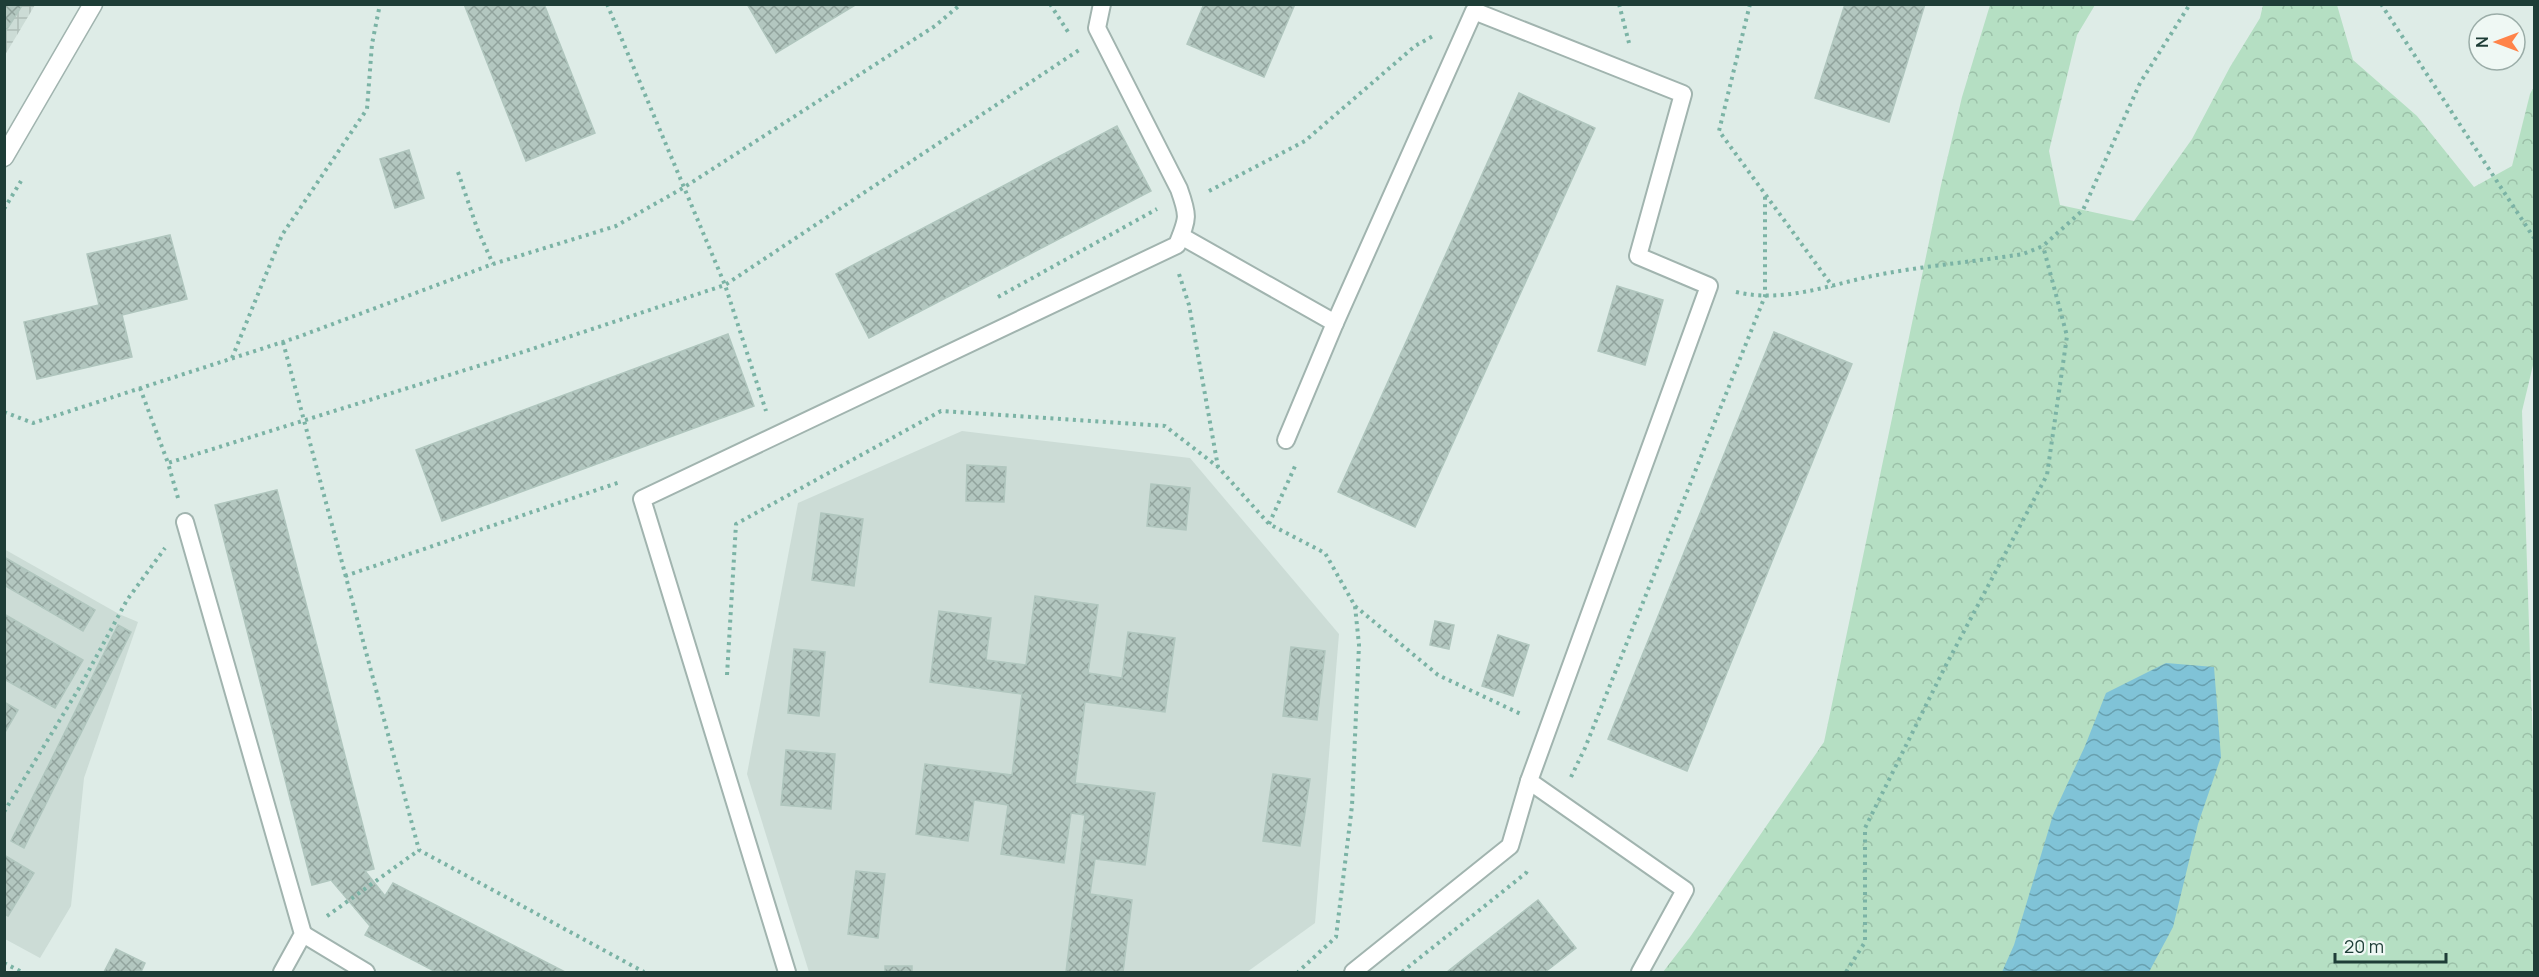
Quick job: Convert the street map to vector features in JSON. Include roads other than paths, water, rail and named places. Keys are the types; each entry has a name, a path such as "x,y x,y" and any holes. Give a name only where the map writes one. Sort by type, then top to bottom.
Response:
{"street":[{"path":"4,157 93,4"}],"lane":[{"path":"787,972 642,499 1177,245 1187,213 1182,197 1096,28 1102,4"},
{"path":"1286,440 1335,322 1474,11 1683,94 1638,256 1709,286 1548,727 1510,846 1353,972"},
{"path":"1180,236 1335,322"},
{"path":"185,522 303,934 366,972"},
{"path":"1529,781 1685,890 1640,972"},
{"path":"282,972 303,934"}],"water":[{"path":"2166,663 2214,667 2221,757 2198,824 2173,927 2149,972 2002,972 2014,945 2053,815 2085,746 2106,693"}]}
